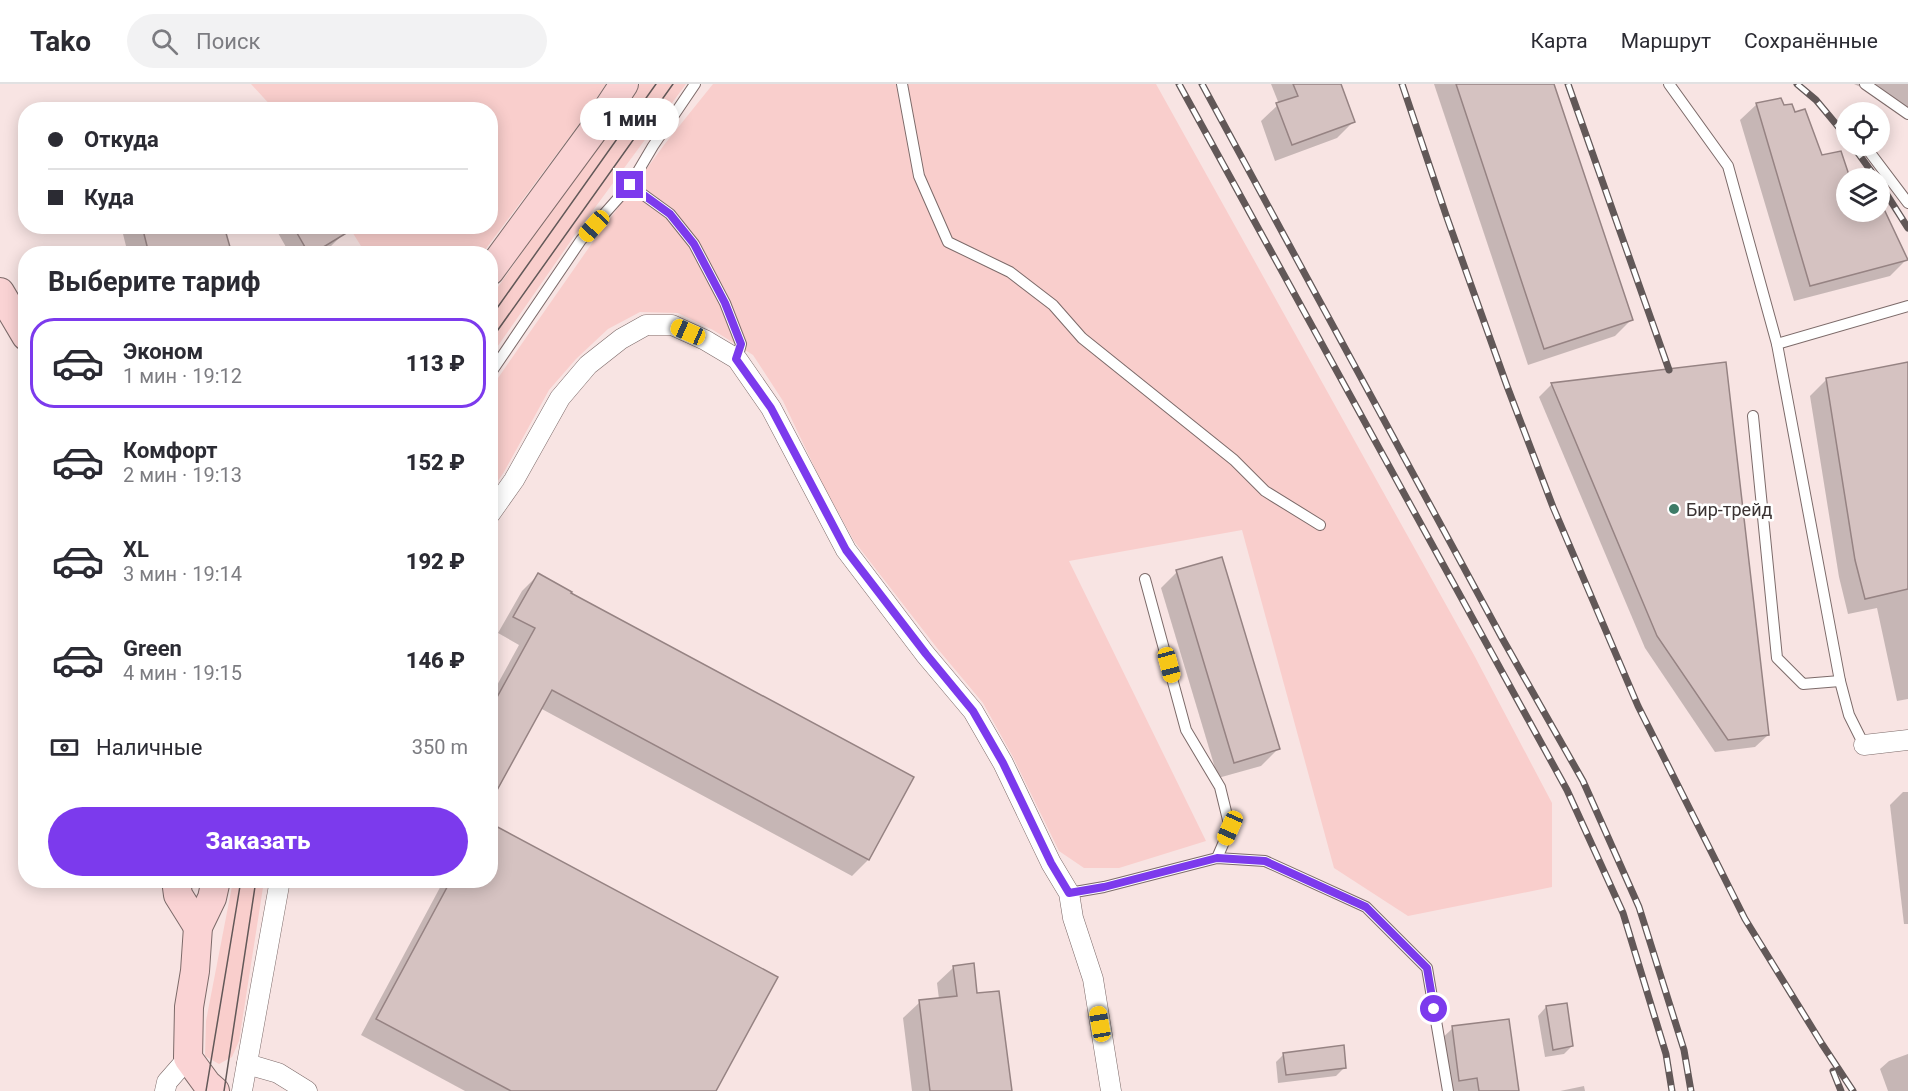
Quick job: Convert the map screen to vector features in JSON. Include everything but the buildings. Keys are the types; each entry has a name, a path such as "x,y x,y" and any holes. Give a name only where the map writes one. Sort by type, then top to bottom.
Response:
{"street":[{"path":"498,260 595,128 624,84"},
{"path":"0,292 18,322"},
{"path":"498,503 514,480 560,398 588,365 621,339 646,325 672,325 705,340 736,359 771,408 846,550 973,711 1003,763 1051,863 1069,893 1073,918 1093,980 1111,1091"},
{"path":"1864,745 1908,740"},
{"path":"178,888 178,895 198,927"},
{"path":"214,888 198,927 195,970 189,1007 188,1058 215,1091"},
{"path":"242,1091 279,888"},
{"path":"165,1091 167,1082 188,1058"},
{"path":"247,1064 278,1073 307,1091"}],"lane":[{"path":"498,362 581,240 630,185 695,84"},
{"path":"902,84 919,176 948,242 1010,272 1053,305 1082,338 1234,460 1265,491 1320,525"},
{"path":"1669,84 1728,166 1777,344 1839,681 1849,715 1864,745"},
{"path":"1865,84 1908,114"},
{"path":"1873,156 1908,203"},
{"path":"630,185 670,214 694,244 725,303 741,344 736,359"},
{"path":"1777,344 1908,306"},
{"path":"1753,416 1777,658 1803,684 1839,681"},
{"path":"1145,579 1186,730 1220,788 1230,828 1217,858"},
{"path":"1069,893 1104,887 1217,858 1265,861 1366,907 1427,968 1449,1091"}],"shaded area":[{"path":"251,84 606,84 580,123 498,233 498,102 268,102"},
{"path":"640,84 686,84 577,232 498,346 498,287"},
{"path":"713,84 1156,84 1474,655 1552,803 1552,887 1408,916 1334,868 1242,530 1069,561 1206,841 1119,868 1084,868 1059,851 1013,757 983,703 854,541 822,483 783,401 753,355 713,330 678,313 640,312 608,329 576,359 549,390 498,481 498,378 664,145"},
{"path":"353,234 497,234 488,246 361,246"},
{"path":"232,888 263,888 239,1041 232,1057 219,1064 205,1056 206,1021"}],"tram line":[{"path":"498,307 656,84"},
{"path":"498,330 673,84"},
{"path":"206,1091 240,888"},
{"path":"224,1091 255,888"}],"railway":[{"path":"1179,84 1567,790 1623,913 1666,1054 1672,1091"},
{"path":"1202,84 1502,638 1583,781 1639,907 1684,1050 1691,1091"},
{"path":"1402,84 1507,386 1553,507 1638,706 1745,919 1853,1091"},
{"path":"1568,84 1669,370"},
{"path":"1797,84 1816,100 1836,124"},
{"path":"1860,156 1869,168"},
{"path":"1890,200 1908,228"},
{"path":"1833,1071 1841,1091"}],"place":[{"name":"Бир-трейд","path":"1674,509"}],"route":[{"path":"630,185 670,214 694,244 725,303 741,344 736,359 771,408 846,550 973,711 1003,763 1051,863 1069,893 1104,887 1217,858 1265,861 1366,907 1427,968 1434,1009"}]}
